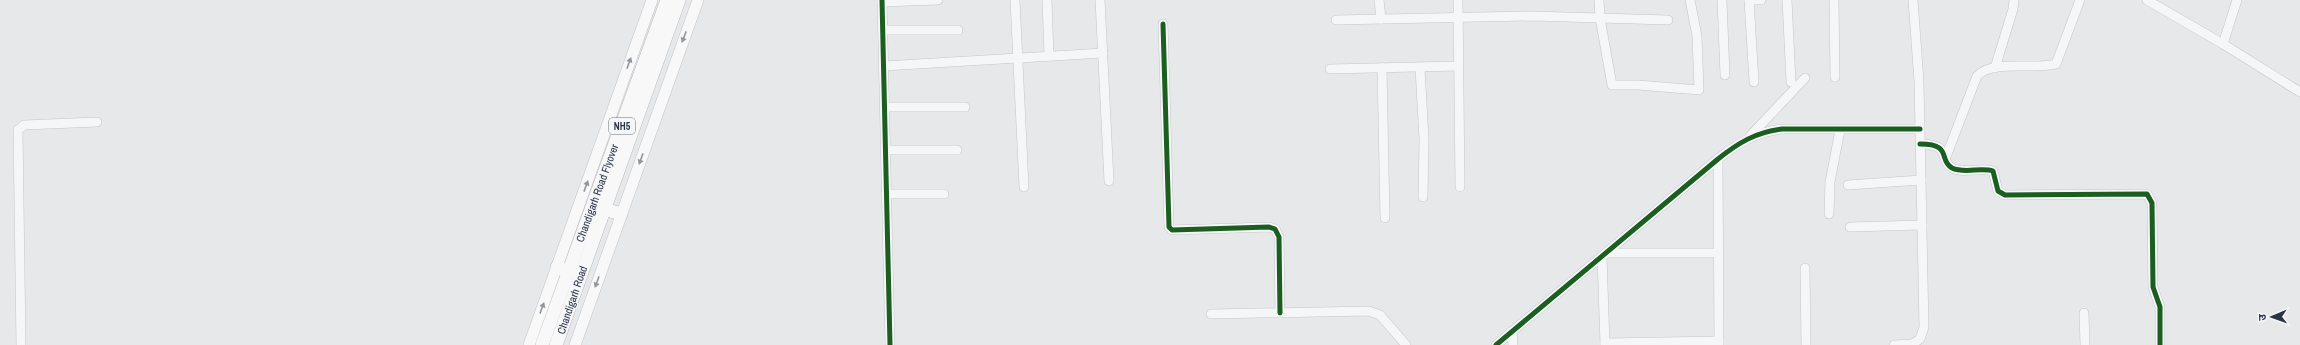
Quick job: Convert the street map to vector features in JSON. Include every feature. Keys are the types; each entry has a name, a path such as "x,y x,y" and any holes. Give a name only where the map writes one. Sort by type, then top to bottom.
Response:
{"highway":[{"name":"Chandigarh Road Flyover","path":"563,270 576,252 667,0"},
{"name":"Chandigarh Road Flyover","path":"604,209 679,0"},
{"path":"604,209 621,214"},
{"name":"Chandigarh Road","path":"556,345 604,209"},
{"name":"NH5","path":"542,345 563,270"}],"main road":[{"path":"529,345 563,270 652,0"},
{"path":"575,345 698,0"}],"street":[{"path":"890,345 884,30 882,1 938,0"},
{"path":"1015,0 1024,187"},
{"path":"1047,0 1049,56"},
{"path":"1100,0 1109,181"},
{"path":"1379,0 1381,19"},
{"path":"1458,0 1460,18 1458,66 1460,187"},
{"path":"1600,0 1600,18 1612,85 1638,85 1699,90 1697,36 1690,0"},
{"path":"1722,0 1725,75"},
{"path":"1754,82 1748,0 1761,0"},
{"path":"1787,0 1791,82"},
{"path":"1834,0 1835,77"},
{"path":"1894,345 1912,344 1923,335 1920,129 1913,0"},
{"path":"1995,68 2013,9 2014,0"},
{"path":"1946,157 1977,76 1981,72 1995,68 2056,64 2080,0"},
{"path":"2147,0 2223,44 2300,92"},
{"path":"2223,44 2237,0"},
{"path":"1336,20 1532,16 1668,20"},
{"path":"1162,24 1169,227 1172,230 1268,227 1275,229 1279,237 1280,313"},
{"path":"884,30 958,30"},
{"path":"884,66 1103,53"},
{"path":"1330,69 1458,66"},
{"path":"1382,68 1385,218"},
{"path":"1420,68 1424,139 1422,198"},
{"path":"1496,345 1718,159 1747,138 1805,78"},
{"path":"885,106 965,107"},
{"path":"22,345 18,130 24,124 96,122"},
{"path":"1747,138 1769,130 1782,129 1920,129"},
{"path":"1829,214 1830,182 1840,130"},
{"path":"1920,144 1936,145 1946,157 1950,166 1954,168 1993,171 1998,191 2005,195 2147,194 2152,203 2153,286 2160,307 2160,345"},
{"path":"886,150 957,150"},
{"path":"1604,254 1605,344 1719,343 1718,159"},
{"path":"1848,185 1921,180"},
{"path":"886,194 944,194"},
{"path":"1850,227 1922,225"},
{"path":"1604,254 1718,253"},
{"path":"1805,268 1806,345"},
{"path":"1211,314 1375,312 1384,318 1406,345"},
{"path":"2084,313 2085,345"},
{"path":"1512,331 1513,345"}],"cycle path":[{"path":"882,0 890,345"},
{"path":"1163,24 1169,227 1172,230 1269,227 1275,229 1279,237 1280,313"},
{"path":"1496,345 1718,159 1748,139 1773,130 1782,129 1920,129"},
{"path":"1920,144 1930,145 1941,149 1948,165 1957,170 1993,171 1998,191 2005,195 2147,194 2152,203 2153,287 2160,307 2160,345"}]}
